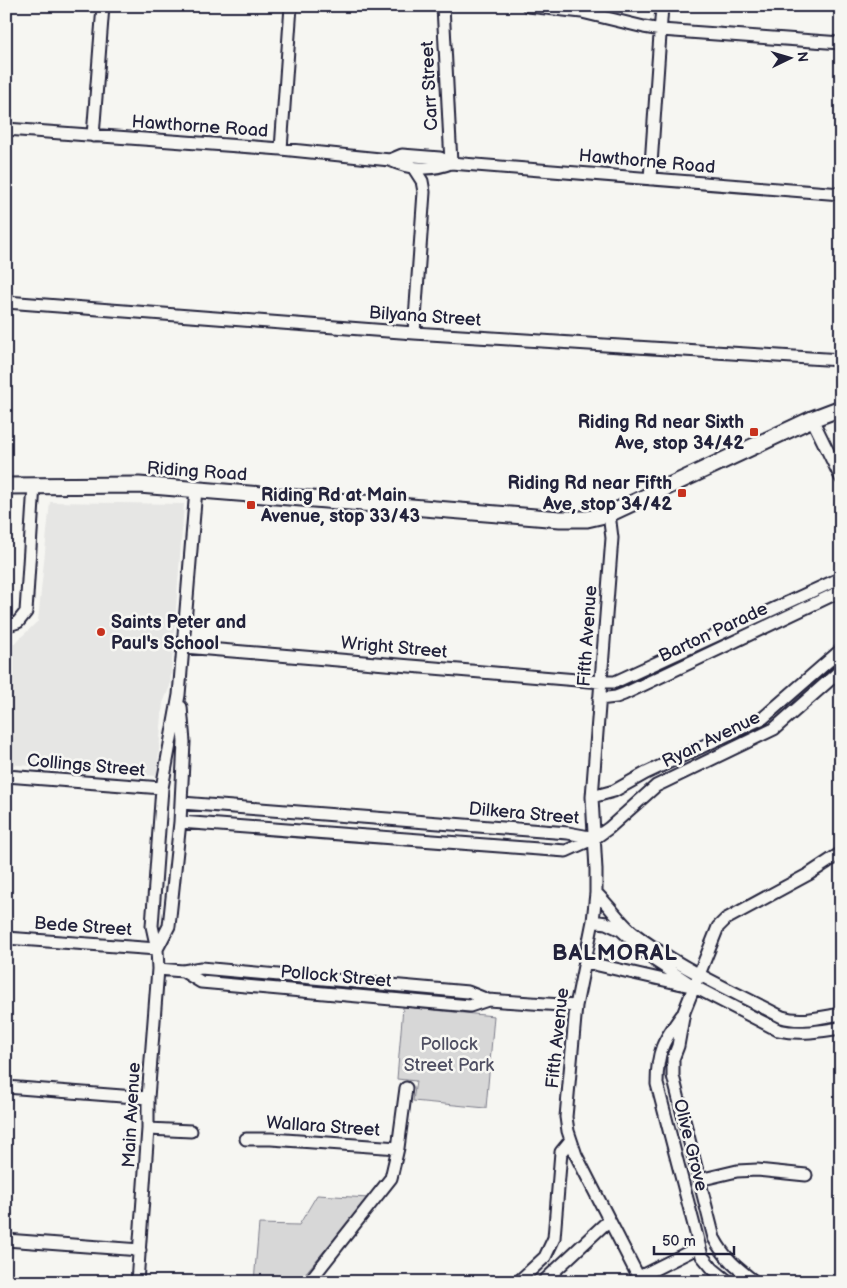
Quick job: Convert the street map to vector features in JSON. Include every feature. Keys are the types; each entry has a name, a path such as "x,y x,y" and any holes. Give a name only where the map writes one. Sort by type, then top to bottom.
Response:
{"main road":[{"name":"Riding Road","path":"6,486 139,485 560,519 587,519 609,514 812,419 841,408"}],"street":[{"path":"94,136 103,6"},
{"path":"281,150 291,6"},
{"name":"Carr Street","path":"443,6 451,163"},
{"path":"528,6 582,12 661,30 841,43"},
{"path":"650,179 662,6"},
{"name":"Hawthorne Road","path":"6,129 390,160 401,165 413,167 438,168 451,163"},
{"name":"Hawthorne Road","path":"390,160 402,155 440,158 451,163 841,194"},
{"path":"413,167 422,181 424,192 414,333"},
{"name":"Bilyana Street","path":"6,302 414,333 841,360"},
{"path":"812,419 841,478"},
{"path":"6,626 18,622 26,612 34,485"},
{"name":"Main Avenue","path":"138,1282 148,1129 148,1098 158,969 157,949 152,926 162,788 179,695 196,489"},
{"name":"Fifth Avenue","path":"609,514 612,538 592,797 596,893 593,921 576,1006 566,1117 570,1141 640,1280"},
{"name":"Barton Parade","path":"601,682 615,682 629,676 841,578"},
{"name":"Barton Parade","path":"599,699 624,694 841,591"},
{"name":"Wright Street","path":"184,647 601,682"},
{"name":"Ryan Avenue","path":"592,797 614,791 763,718 841,650"},
{"name":"Ryan Avenue","path":"595,838 656,786 774,729 841,670"},
{"name":"Main Avenue","path":"157,949 169,926 182,802 184,742 179,695"},
{"name":"Collings Street","path":"6,776 162,788"},
{"name":"Dilkera Street","path":"182,802 558,833 595,838"},
{"name":"Dilkera Street","path":"180,822 566,851 595,838"},
{"name":"Olive Grove","path":"729,1282 712,1269 702,1256 699,1247 658,1084 657,1068 660,1051 665,1038 684,1012 718,927 726,919 809,874 841,853"},
{"path":"596,893 630,930 672,959 792,1020 841,1014"},
{"path":"593,921 606,923 620,930 654,960 695,987 778,1030 802,1033 841,1028"},
{"name":"Bede Street","path":"6,938 157,949"},
{"path":"585,962 695,987"},
{"name":"Pollock Street","path":"158,969 183,971 201,968 468,992 488,1000 576,1006"},
{"name":"Olive Grove","path":"684,1012 678,1046 673,1059 673,1076 714,1238 721,1252 734,1266 755,1282"},
{"path":"6,1087 148,1098"},
{"path":"309,1282 391,1178 398,1148 406,1088"},
{"path":"148,1129 190,1131"},
{"name":"Wallara Street","path":"246,1139 398,1148"},
{"path":"518,1282 545,1257 554,1238 561,1152 570,1141"},
{"path":"699,1180 737,1171 757,1170 806,1174"},
{"path":"543,1282 609,1220"},
{"path":"6,1240 140,1250"},
{"path":"640,1280 699,1247"}],"shaded area":[{"name":"Saints Peter and Paul's School","path":"50,502 184,504 170,686 163,703 157,776 6,764 6,643 15,643 38,621"}],"green space":[{"name":"Pollock Street Park","path":"403,1007 494,1016 486,1108 413,1101 416,1081 397,1079"},
{"path":"317,1195 369,1198 298,1282 254,1282 259,1224 299,1225"}],"place":[{"name":"Riding Rd near Sixth Ave, stop 34/42","path":"754,432"},
{"name":"Riding Rd near Fifth Ave, stop 34/42","path":"682,493"},
{"name":"Riding Rd at Main Avenue, stop 33/43","path":"251,505"},
{"name":"Saints Peter and Paul's School","path":"101,632"}],"district":[{"name":"BALMORAL","path":"615,952"}]}
